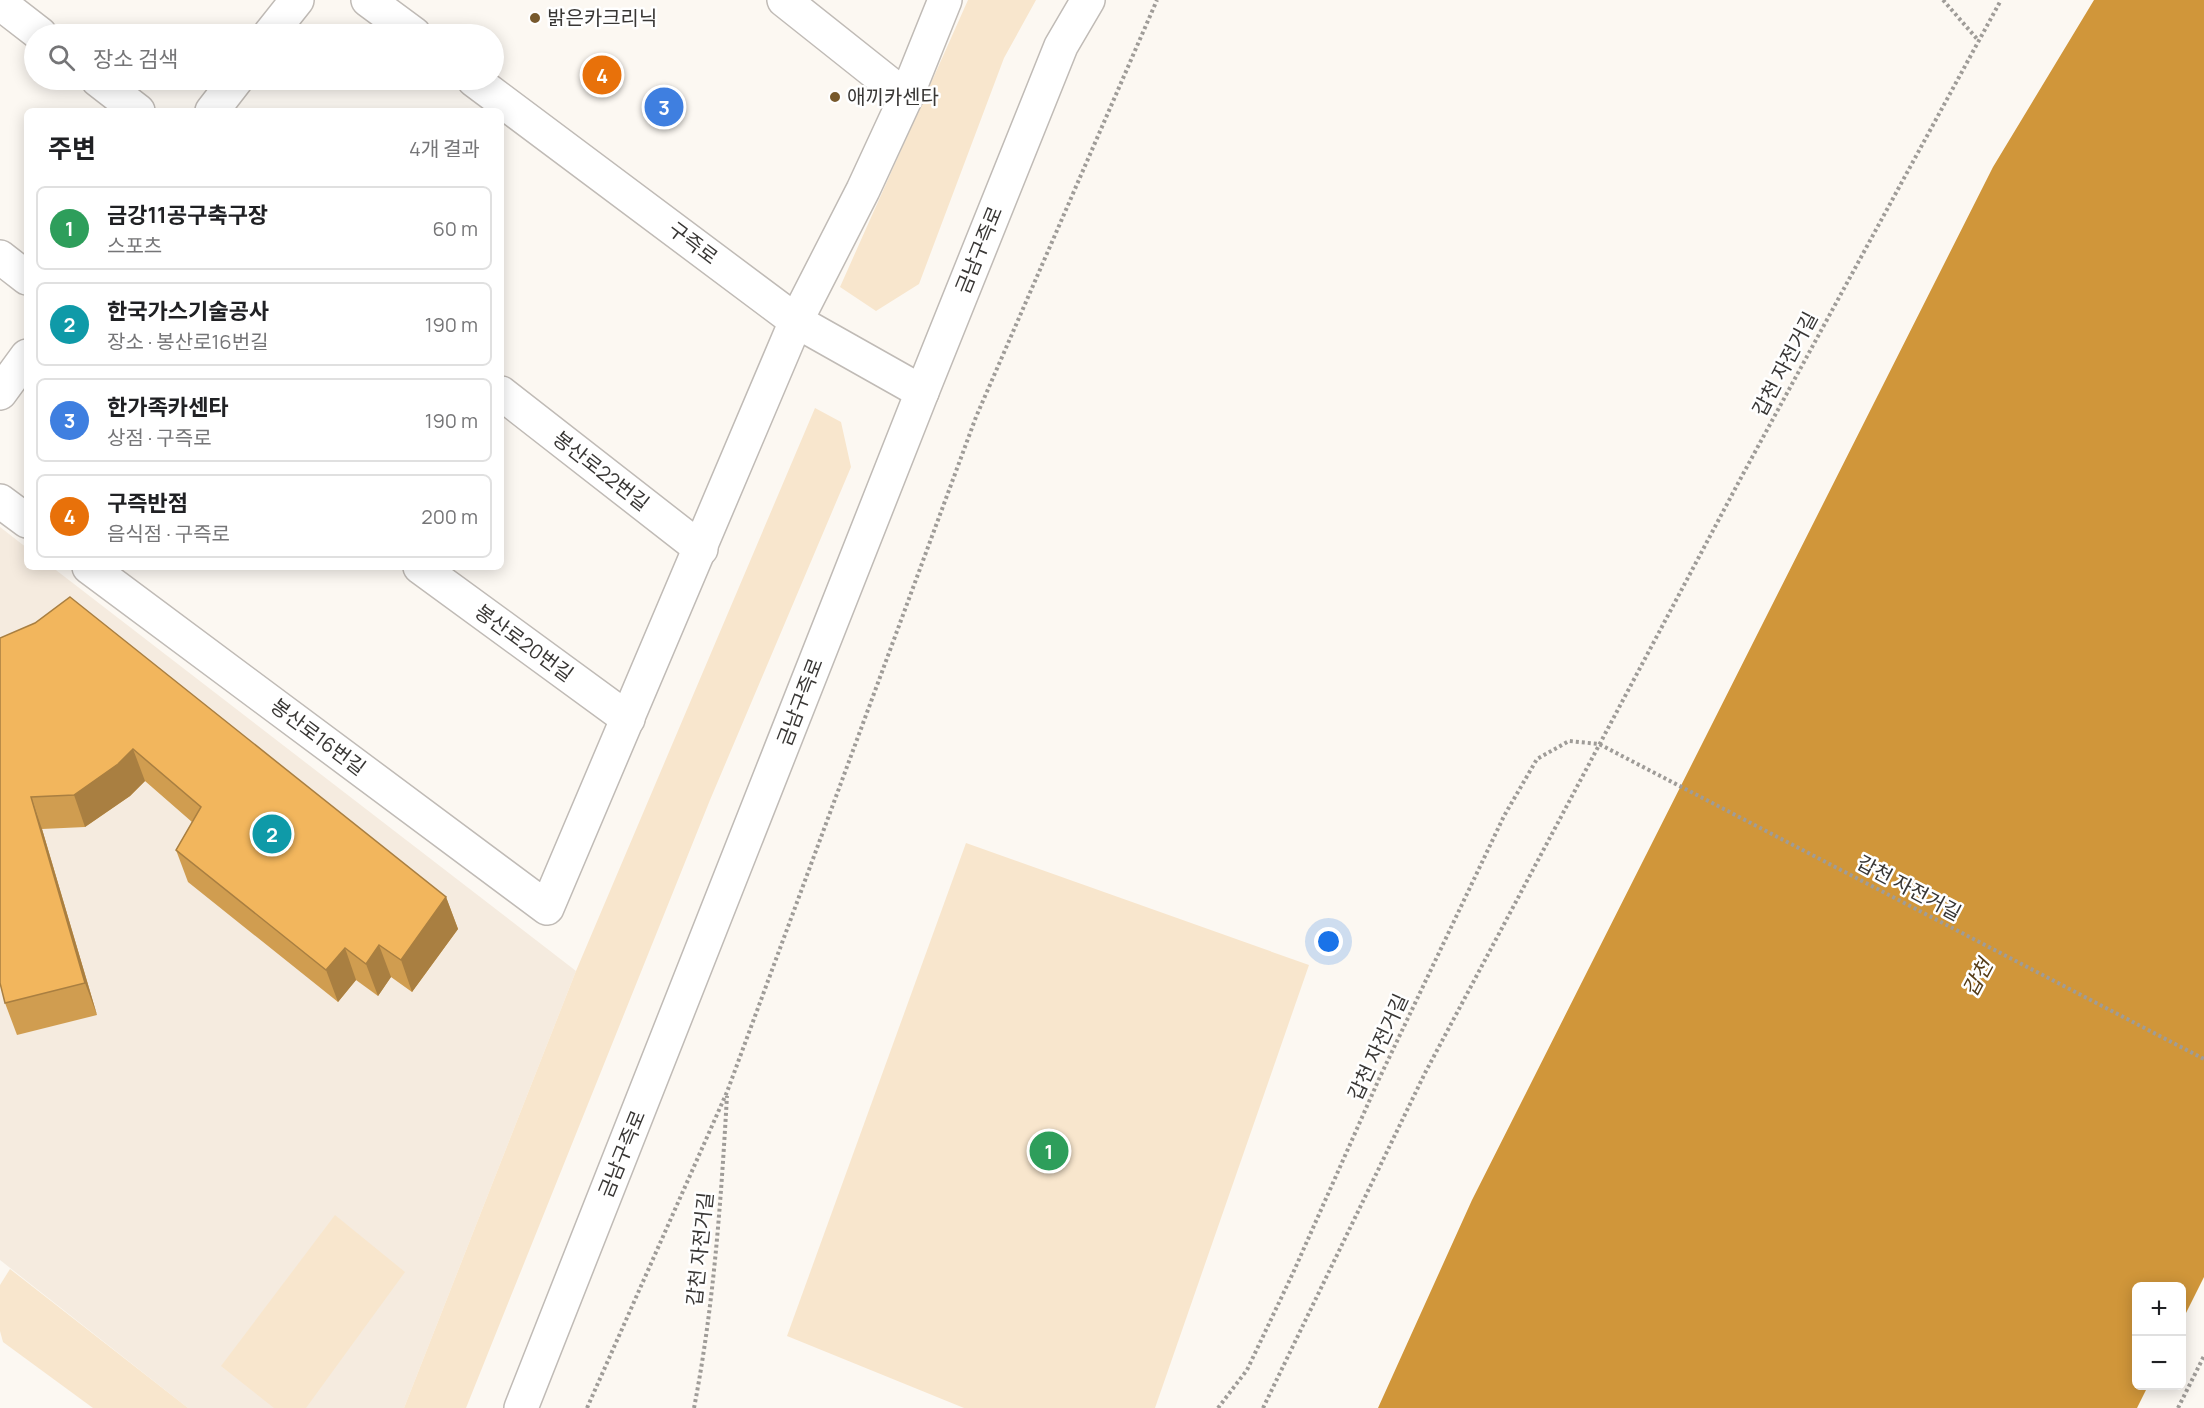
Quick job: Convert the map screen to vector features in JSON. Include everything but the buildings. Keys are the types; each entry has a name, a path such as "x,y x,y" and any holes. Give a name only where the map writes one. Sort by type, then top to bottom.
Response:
{"street":[{"path":"278,24 297,0"},
{"path":"368,0 400,24"},
{"path":"784,0 906,97"},
{"path":"628,719 796,321 863,190 906,97 945,0"},
{"name":"금남구즉로","path":"521,1408 1061,46 1088,0"},
{"path":"0,3 27,24"},
{"path":"111,90 134,108"},
{"path":"214,108 228,90"},
{"name":"구즉로","path":"487,90 796,321 922,392"},
{"path":"0,257 24,276"},
{"path":"0,393 24,360"},
{"name":"봉산로22번길","path":"504,395 701,549"},
{"path":"0,501 24,519"},
{"name":"봉산로16번길","path":"93,570 547,908 628,719"},
{"name":"봉산로20번길","path":"424,570 628,719"}],"path":[{"path":"587,1408 727,1092 976,417 1157,0"},
{"path":"1943,0 1978,40"},
{"name":"갑천 자전거길","path":"1599,744 1754,453 2001,0"},
{"name":"갑천 자전거길","path":"1218,1408 1247,1370 1293,1273 1379,1079 1510,806 1537,759 1569,741 1599,744 2204,1059"},
{"path":"1263,1408 1425,1073 1599,744"},
{"name":"갑천 자전거길","path":"694,1408 703,1358 720,1206 727,1092"},
{"path":"2178,1408 2204,1356"}],"shaded area":[{"path":"968,0 1036,0 1004,58 919,284 876,311 840,287"},
{"path":"815,408 841,422 851,467 710,800 466,1408 404,1408 576,971"},
{"path":"0,527 24,546 24,570 56,570 576,971 404,1408 188,1408 0,1260"},
{"path":"966,843 1309,965 1155,1408 964,1408 787,1336"},
{"path":"335,1215 405,1272 306,1408 274,1408 221,1366"},
{"path":"10,1269 188,1408 93,1408 3,1342 0,1331 0,1285"}],"water":[{"name":"갑천","path":"2094,0 2204,0 2204,1277 2186,1313 2186,1282 2132,1282 2132,1390 2146,1390 2137,1408 1378,1408 1472,1200 1993,167"}],"place":[{"name":"밝은카크리닉","path":"535,18"},
{"name":"구즉반점","path":"602,75"},
{"name":"애끼카센타","path":"835,97"},
{"name":"한가족카센타","path":"664,107"},
{"name":"한국가스기술공사","path":"272,834"},
{"name":"금강11공구축구장","path":"1049,1151"}]}
